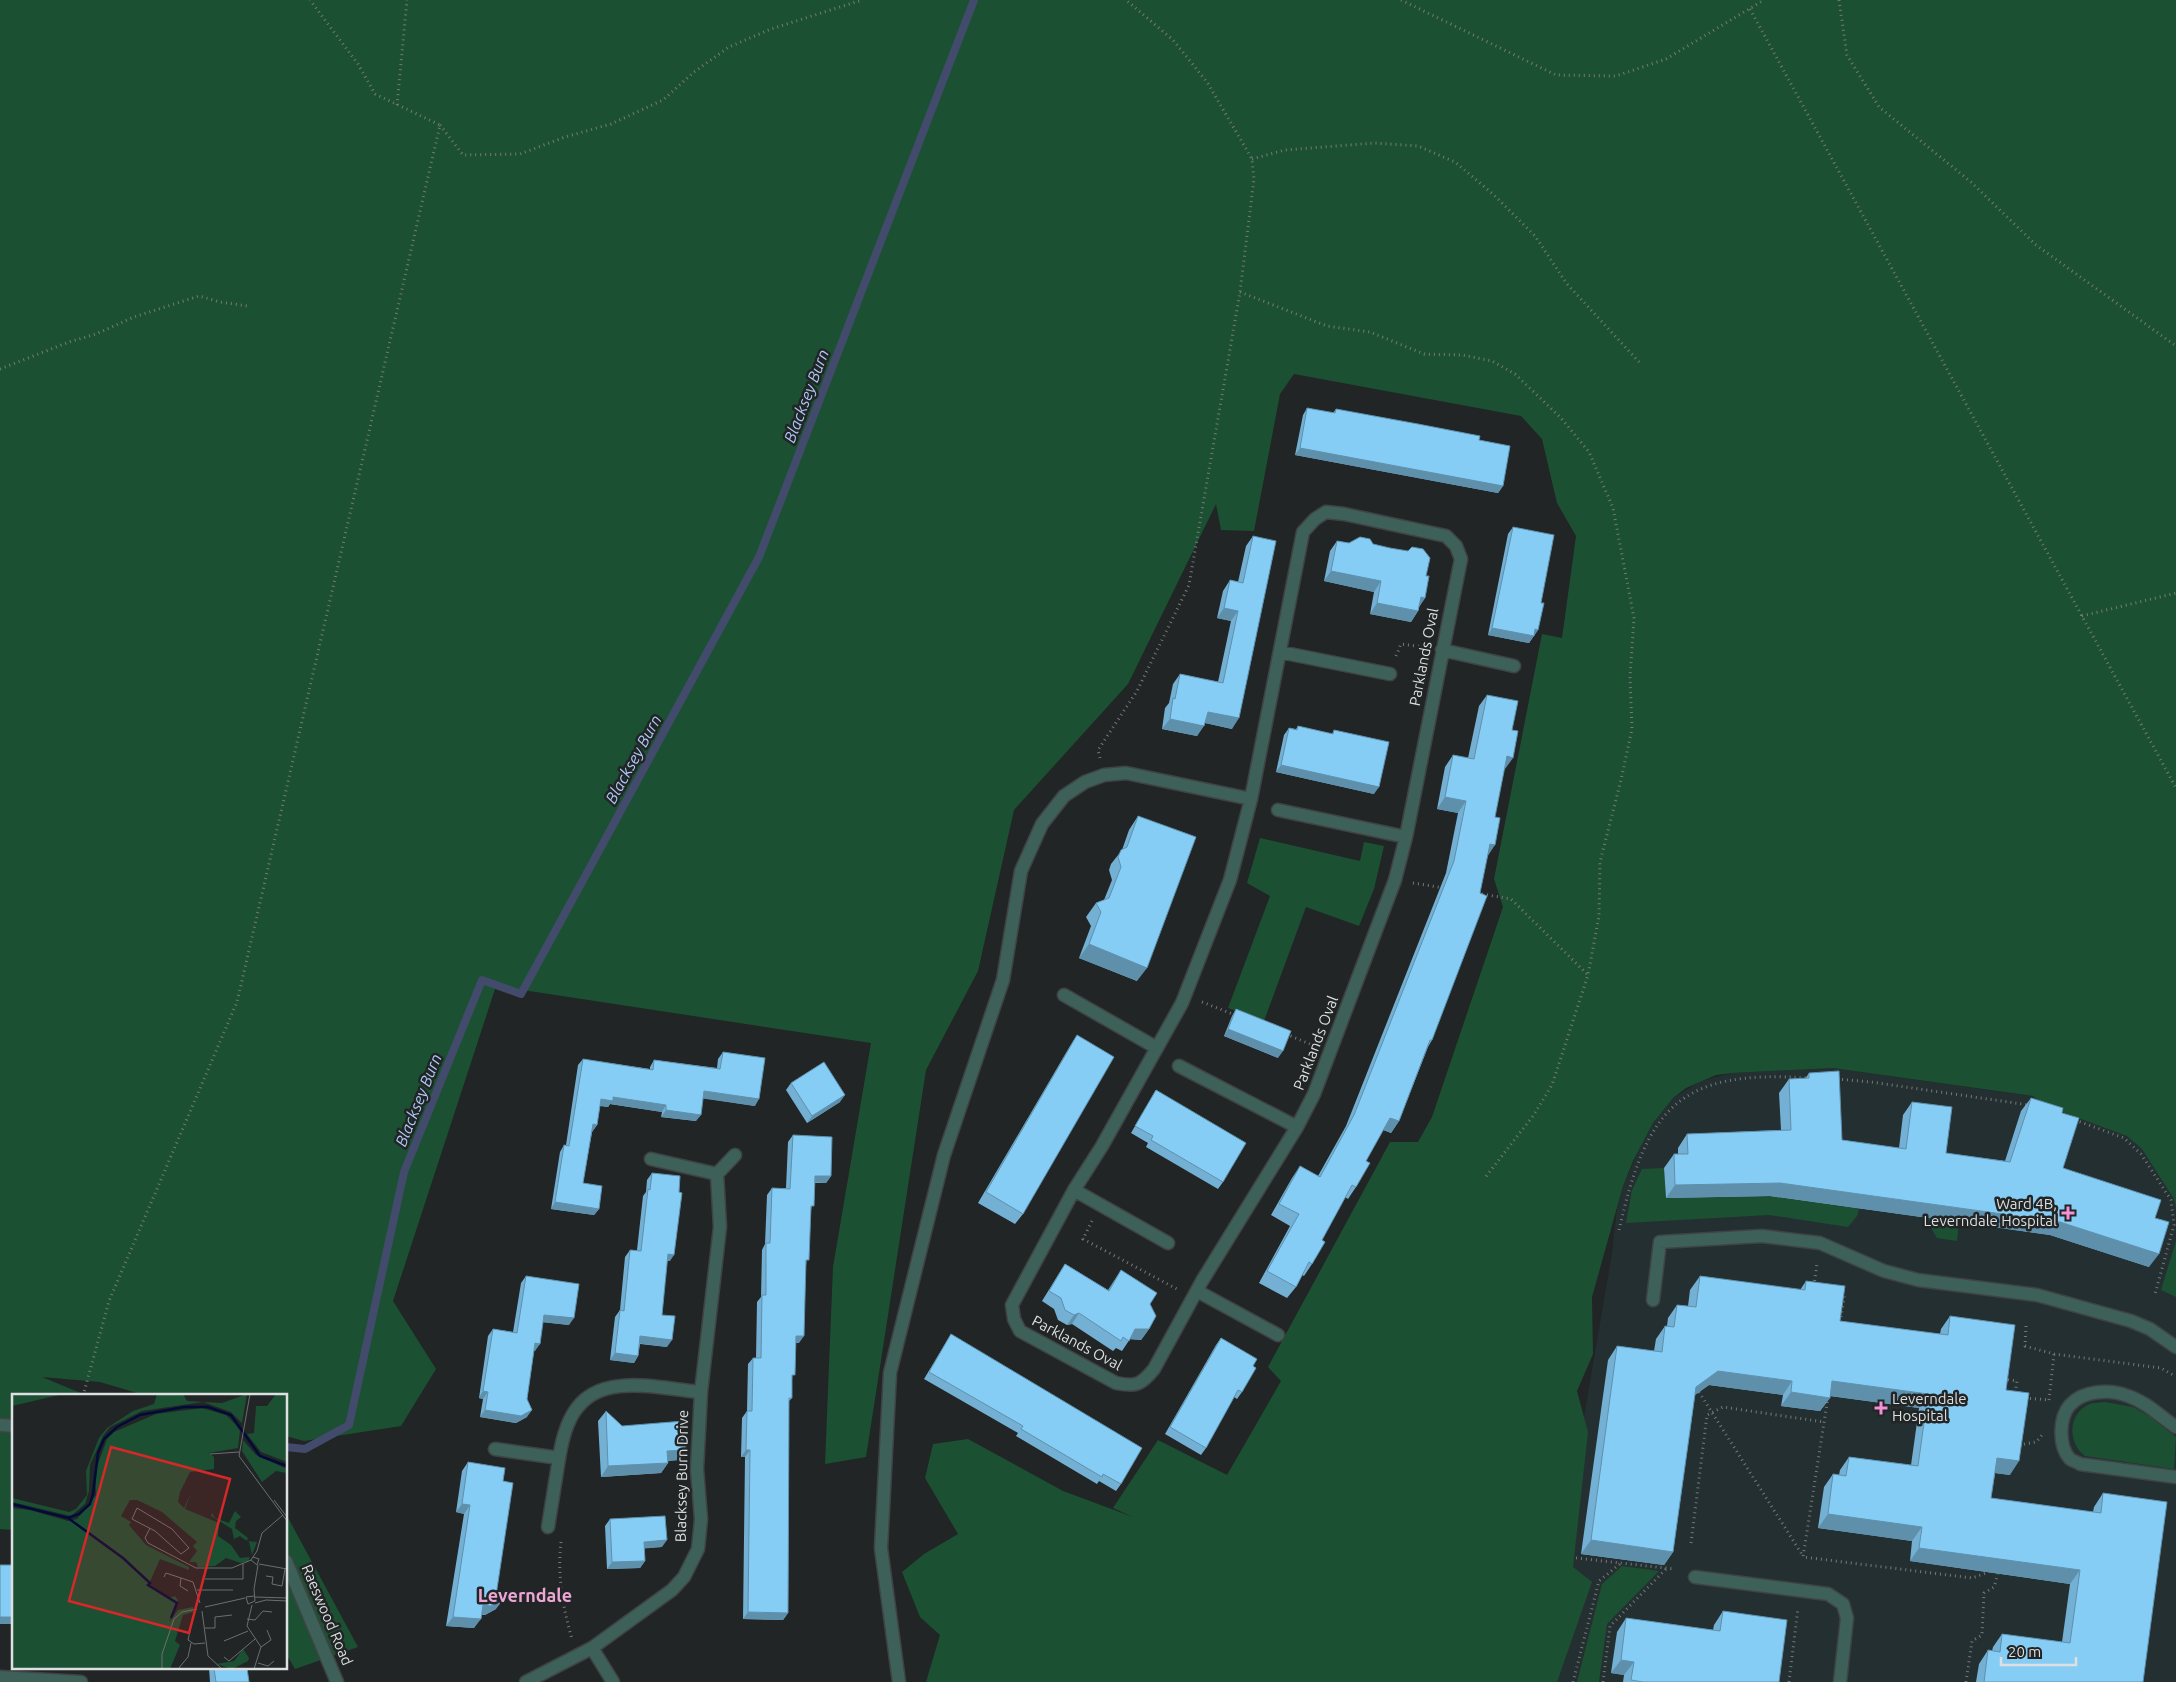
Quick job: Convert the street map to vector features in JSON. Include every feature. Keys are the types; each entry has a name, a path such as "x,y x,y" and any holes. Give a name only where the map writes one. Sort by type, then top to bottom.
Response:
{"street":[{"name":"Parklands Oval","path":"1326,512 1344,514 1446,536 1456,546 1461,559 1406,836 1395,880 1314,1094 1297,1127 1195,1294 1154,1369 1145,1379 1132,1386 1116,1383 1020,1331 1014,1319 1012,1305 1074,1190 1102,1146 1185,996 1230,880 1251,799 1280,652 1303,532 1315,519 1326,512"},
{"path":"1442,650 1514,666"},
{"path":"1280,652 1390,674"},
{"path":"899,1682 880,1548 890,1373 944,1155 1003,980 1022,871 1042,824 1064,796 1085,782 1104,776 1126,773 1251,799"},
{"path":"1278,810 1406,836"},
{"path":"1064,995 1157,1048"},
{"path":"1179,1066 1297,1127"},
{"path":"651,1159 717,1174 734,1155"},
{"name":"Blacksey Burn Drive","path":"526,1682 592,1648 672,1590 684,1577 692,1562 700,1534 696,1469 701,1392 720,1227 717,1174"},
{"path":"1074,1190 1168,1243"},
{"path":"1654,1300 1660,1242 1762,1236 1820,1243 1884,1272 1918,1280 2037,1295 2131,1321 2150,1329 2176,1347"},
{"path":"1195,1294 1278,1335"},
{"name":"Blacksey Burn Drive","path":"548,1527 561,1440 576,1408 596,1392 622,1385 701,1392"},
{"path":"2176,1426 2127,1395 2097,1392 2082,1396 2069,1405 2063,1422 2062,1440 2070,1459 2080,1464 2176,1477"},
{"path":"495,1449 559,1458"},
{"name":"Raeswood Road","path":"288,1566 336,1682"},
{"path":"1695,1576 1828,1594 1843,1604 1847,1618 1840,1682"},
{"path":"592,1648 613,1682"},
{"path":"0,1677 81,1682"}],"path":[{"path":"310,0 358,64 376,94 440,125 462,155 520,154 565,137 611,124 663,100 694,72 729,47 771,30 862,0"},
{"path":"397,105 407,0"},
{"path":"1104,776 1098,750 1137,691 1189,585 1240,292 1254,179 1252,158 1207,82 1173,40 1126,0"},
{"path":"1401,0 1556,75 1616,76 1666,59 1764,0"},
{"path":"1839,0 1847,55 1880,107 1972,182 2036,245 2176,346"},
{"path":"1750,9 2176,788"},
{"path":"84,1394 108,1301 237,1002 440,125"},
{"path":"1252,158 1285,150 1375,143 1418,146 1455,162 1493,194 1535,236 1567,284 1640,363"},
{"path":"1240,292 1327,326 1370,332 1424,354 1462,355 1492,361 1515,374 1561,418 1589,452 1613,508 1634,618 1630,677 1632,728 1622,780 1600,862 1599,916 1588,975 1552,1085 1533,1116 1484,1179"},
{"path":"0,369 69,342 96,334 134,317 199,296 220,302 247,306"},
{"path":"2082,616 2176,593"},
{"path":"1390,674 1401,644 1442,650"},
{"path":"1395,880 1453,889"},
{"path":"1472,893 1510,899 1588,975"},
{"path":"1185,996 1239,1017"},
{"path":"1285,1034 1331,1052"},
{"path":"1620,1230 1628,1190 1646,1144 1662,1118 1686,1096 1716,1082 1733,1079 1816,1078"},
{"path":"1834,1079 1871,1082 2033,1106"},
{"path":"2069,1118 2124,1138 2141,1154 2169,1195 2174,1211 2174,1225 2155,1294"},
{"path":"1100,1205 1083,1239 1195,1294"},
{"path":"1839,1330 1844,1293"},
{"path":"2026,1326 2025,1346 2054,1354 2161,1368 2173,1375"},
{"path":"2048,1408 2054,1354"},
{"path":"2000,1379 2017,1381 2015,1396"},
{"path":"1699,1392 1803,1557"},
{"path":"1803,1557 1829,1394"},
{"path":"2006,1396 2049,1400"},
{"path":"1691,1543 1707,1415 1723,1408 1824,1422"},
{"path":"2016,1444 2036,1442 2046,1431"},
{"path":"548,1527 562,1534 560,1551 561,1592 565,1615 577,1657"},
{"path":"1803,1557 1972,1578 1989,1572"},
{"path":"1576,1558 1674,1569"},
{"path":"1572,1682 1599,1581 1621,1563"},
{"path":"1603,1682 1610,1626 1667,1568"},
{"path":"1966,1682 1972,1640 1982,1634 1984,1593 1994,1587 1998,1574"},
{"path":"1789,1682 1799,1603"}],"shaded area":[{"name":"Leverndale Hospital","path":"1833,1068 2136,1111 2176,1188 2176,1682 1542,1682 1559,1563 1612,1253 1617,1208 1623,1186 1643,1140 1662,1109 1673,1098 1701,1081 1732,1073"}],"green space":[{"path":"0,0 2176,0 2176,1208 2174,1199 2142,1149 2127,1136 2046,1106 2033,1096 1833,1068 1716,1075 1686,1088 1673,1098 1653,1123 1633,1161 1623,1186 1592,1297 1593,1354 1577,1391 1588,1432 1573,1567 1592,1582 1557,1682 926,1682 940,1635 920,1617 902,1572 924,1554 958,1534 925,1478 933,1444 968,1439 1063,1491 1133,1517 1113,1508 1158,1440 1227,1475 1281,1381 1268,1367 1390,1142 1418,1142 1432,1117 1503,907 1494,879 1542,634 1562,638 1576,536 1557,503 1542,439 1521,416 1294,374 1280,394 1254,531 1221,530 1216,504 1128,684 1014,810 978,971 926,1070 866,1457 825,1464 833,1267 871,1043 496,986 393,1301 436,1369 401,1426 304,1441 288,1437 288,1394 140,1394 100,1382 42,1377 83,1394 12,1394 12,1530 0,1529"},
{"path":"1260,838 1360,861 1364,842 1384,846 1374,889 1359,926 1306,907 1264,1021 1228,1008 1270,896 1247,883"},
{"path":"1664,1168 1666,1198 1770,1196 1859,1208 1857,1216 1848,1227 1769,1215 1626,1223 1632,1190 1642,1169"},
{"path":"1925,1218 1959,1222 1957,1241 1937,1238"},
{"path":"2176,1241 2176,1297 2161,1290"},
{"path":"2105,1402 2133,1407 2149,1416 2176,1437 2174,1469 2085,1456 2073,1438 2073,1424 2080,1411 2088,1405"},
{"path":"288,1518 358,1647 295,1669 288,1657"},
{"path":"1622,1566 1659,1571 1607,1624 1599,1682 1577,1682 1602,1584"}],"building":[{"path":"1307,408 1335,413 1336,409 1418,424 1480,436 1479,440 1510,446 1503,486 1300,448"},
{"path":"1513,527 1554,535 1541,603 1544,603 1538,630 1535,629 1534,636 1492,628"},
{"path":"1253,536 1276,541 1239,718 1208,712 1204,726 1170,719 1173,698 1175,699 1180,674 1223,683 1238,611 1224,608 1230,580 1243,583"},
{"path":"1360,537 1370,539 1373,544 1390,548 1408,551 1412,547 1423,549 1430,558 1426,576 1429,576 1425,598 1421,597 1418,611 1377,603 1381,581 1331,571 1337,541 1349,543"},
{"path":"1487,695 1518,701 1512,730 1518,731 1513,758 1507,756 1495,817 1500,818 1495,845 1490,844 1480,893 1487,896 1399,1121 1390,1118 1366,1161 1370,1163 1356,1187 1352,1185 1322,1240 1325,1242 1312,1264 1309,1262 1296,1287 1267,1271 1299,1214 1279,1204 1300,1166 1320,1177 1354,1115 1454,861 1466,801 1445,797 1453,755 1474,759"},
{"path":"1298,726 1333,734 1334,730 1389,742 1379,787 1281,765 1289,728 1297,730"},
{"path":"1138,816 1196,837 1147,968 1089,944 1101,912 1096,903 1109,898 1121,867 1118,857 1121,850 1127,847"},
{"path":"1236,1009 1291,1031 1283,1051 1228,1029"},
{"path":"1077,1035 1114,1057 1023,1214 986,1192"},
{"path":"723,1052 765,1058 759,1099 704,1091 701,1115 666,1110 666,1105 613,1097 613,1101 601,1099 597,1125 593,1124 583,1183 602,1186 599,1209 555,1202 564,1145 569,1146 583,1059 653,1070 654,1060 720,1069"},
{"path":"824,1062 845,1095 812,1116 791,1083"},
{"path":"1839,1071 1842,1140 1906,1149 1912,1102 1952,1107 1946,1153 2010,1162 2031,1098 2063,1108 2062,1113 2079,1118 2063,1168 2161,1200 2155,1218 2169,1222 2159,1254 2060,1222 1780,1183 1675,1185 1674,1154 1688,1154 1687,1134 1791,1130 1789,1079 1809,1078 1809,1073"},
{"path":"1156,1090 1246,1143 1223,1182 1151,1140 1153,1136 1135,1126"},
{"path":"793,1135 832,1137 831,1176 815,1176 814,1206 811,1206 809,1260 806,1260 804,1336 796,1336 795,1375 792,1375 792,1398 789,1398 788,1613 748,1612 750,1450 746,1450 747,1411 752,1411 753,1358 761,1358 762,1295 766,1295 766,1243 770,1243 772,1188 790,1189"},
{"path":"652,1173 680,1176 679,1192 682,1193 674,1255 668,1254 662,1315 675,1316 672,1340 640,1336 638,1356 615,1353 620,1310 624,1311 630,1250 641,1251 648,1189 650,1190"},
{"path":"1065,1264 1109,1291 1121,1270 1157,1293 1150,1304 1156,1316 1149,1329 1135,1329 1129,1341 1123,1337 1121,1341 1079,1313 1074,1315 1065,1310 1061,1298 1049,1291"},
{"path":"526,1276 579,1284 574,1318 544,1315 540,1344 535,1343 527,1399 532,1410 521,1416 485,1410 488,1392 483,1391 493,1329 517,1333"},
{"path":"1700,1276 1805,1290 1806,1281 1845,1286 1840,1321 1948,1335 1950,1316 2015,1325 2006,1390 2029,1393 2019,1461 1997,1458 1991,1498 2101,1513 2103,1493 2167,1502 2143,1682 1984,1682 1988,1650 2000,1652 2002,1634 2070,1643 2080,1570 1919,1548 1922,1527 1828,1514 1833,1474 1846,1476 1849,1457 1918,1466 1928,1394 1832,1381 1830,1398 1791,1392 1792,1381 1718,1371 1696,1387 1673,1552 1591,1540 1617,1346 1662,1352 1665,1326 1674,1327 1677,1305 1696,1307"},
{"path":"951,1334 1142,1448 1121,1484 1103,1474 1102,1477 1021,1429 1023,1426 929,1372"},
{"path":"1221,1338 1257,1359 1253,1366 1256,1368 1242,1392 1238,1390 1206,1448 1170,1427"},
{"path":"606,1411 622,1426 684,1421 686,1450 667,1451 668,1463 608,1466"},
{"path":"468,1462 505,1468 503,1481 513,1483 497,1589 503,1600 491,1606 483,1605 481,1619 453,1617 470,1505 462,1504"},
{"path":"665,1516 667,1540 644,1542 645,1561 612,1562 610,1519"},
{"path":"0,1565 12,1565 12,1617 0,1617"},
{"path":"1723,1611 1787,1620 1779,1682 1643,1682 1631,1680 1634,1662 1621,1660 1626,1618 1720,1631"},
{"path":"214,1670 247,1670 249,1682 216,1682"}],"waterway":[{"name":"Blacksey Burn","path":"288,1447 305,1449 349,1425 404,1172 482,980 521,994 759,557 974,0"}],"place":[{"name":"Ward 4B, Leverndale Hospital","path":"2068,1213"},
{"name":"Leverndale Hospital","path":"1881,1408"}],"district":[{"name":"Leverndale","path":"525,1596"}]}
